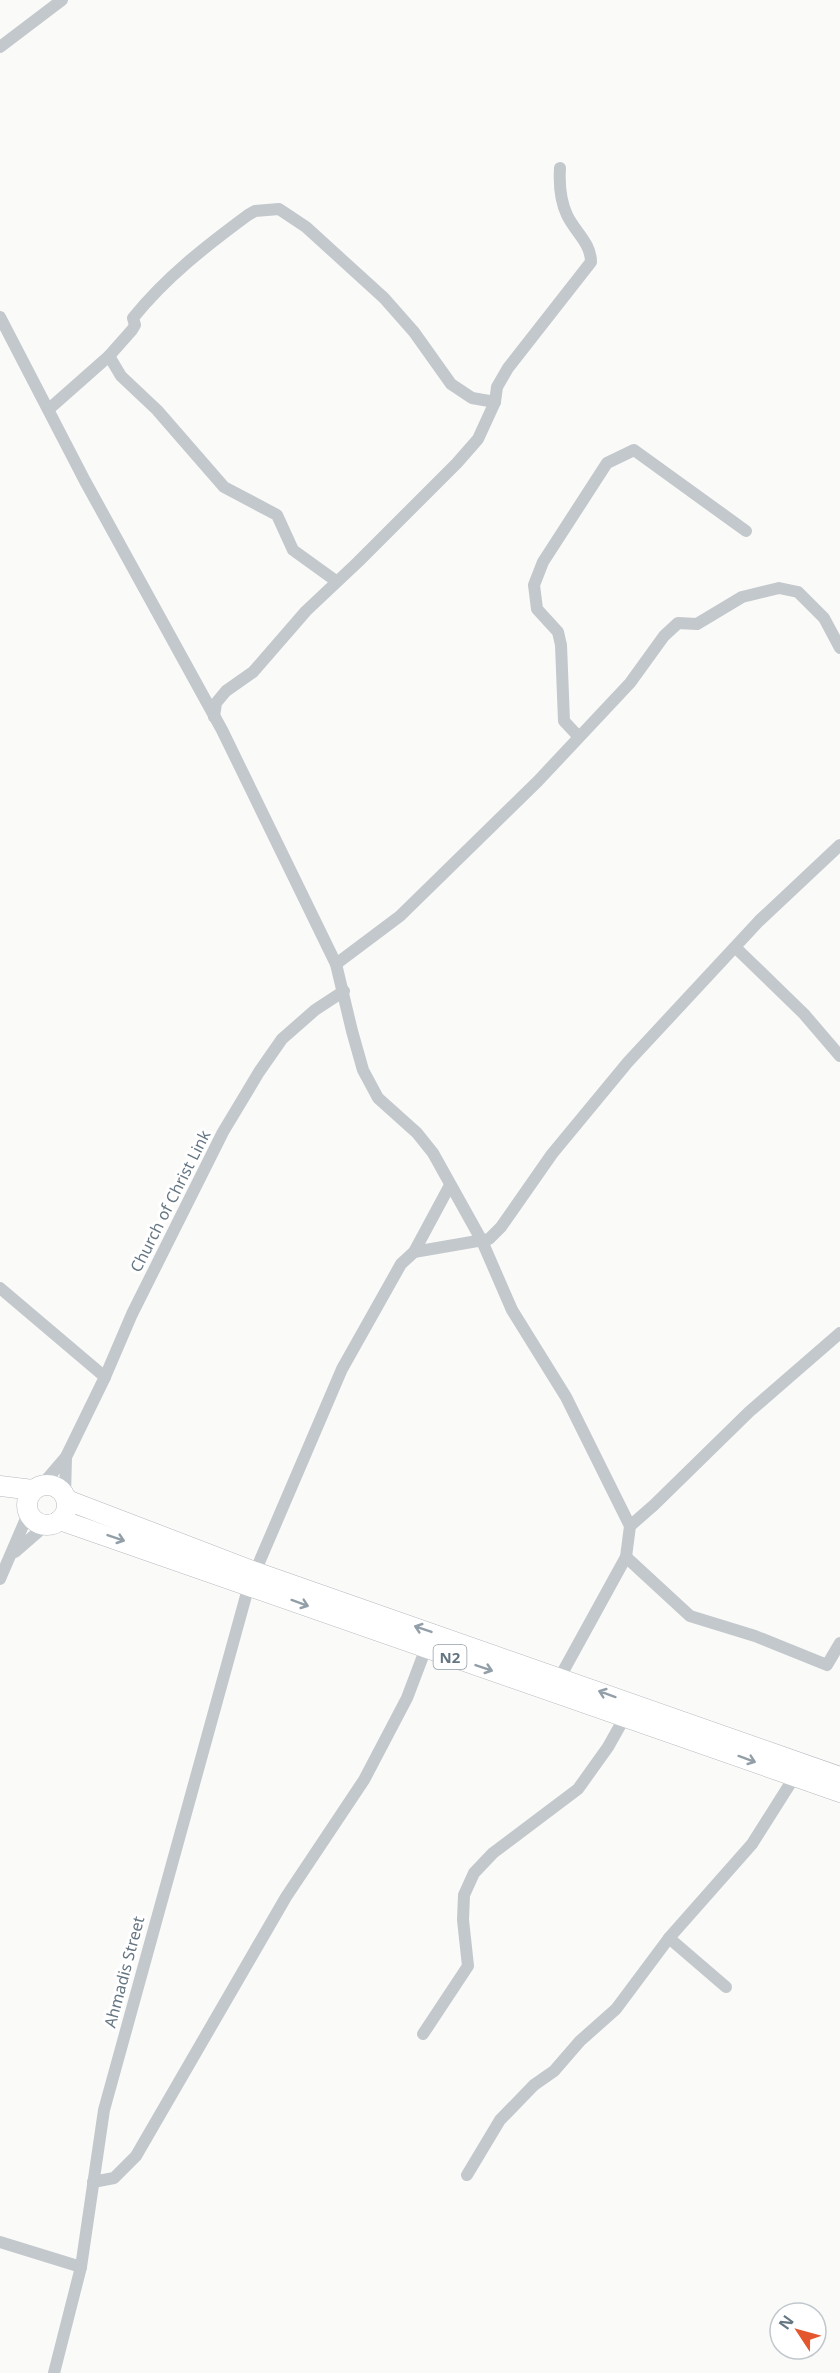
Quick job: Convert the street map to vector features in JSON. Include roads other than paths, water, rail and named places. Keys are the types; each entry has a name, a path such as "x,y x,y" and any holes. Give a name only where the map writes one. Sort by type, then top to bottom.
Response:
{"highway":[{"path":"0,1486 58,1488 66,1498 66,1511 53,1523 35,1522 28,1512 0,1497"},
{"path":"28,1512 27,1499 38,1487"},
{"name":"N2","path":"66,1498 252,1579 426,1648 626,1715 840,1792"},
{"name":"N2","path":"53,1523 252,1579 560,1677 840,1777"}],"street":[{"path":"0,46 62,0"},
{"path":"214,717 216,703 226,691 253,672 306,610 358,562 478,439 495,402 497,387 508,368 591,262 591,251 567,215 559,188 560,168"},
{"path":"49,409 109,356 132,330 135,325 133,318 152,295 196,254 248,215 279,209 306,227 384,298 414,332 451,384 472,398 495,402"},
{"path":"0,317 85,482 214,717 336,964 352,1032 368,1080 378,1098 417,1133 433,1153 482,1241 512,1310 566,1397 630,1526 626,1557 560,1677"},
{"path":"109,356 122,376 157,410 224,487 277,515 293,550 336,581"},
{"path":"578,736 564,721 561,645 558,632 537,609 534,585 543,562 607,463 634,450 746,531"},
{"path":"336,964 400,916 538,781 630,683 664,636 678,623 697,624 742,597 779,588 798,592 824,618 840,648"},
{"path":"414,1252 489,1239 501,1227 552,1154 628,1062 759,921 840,844"},
{"path":"736,948 804,1014 840,1056"},
{"name":"Church of Christ Link","path":"38,1487 66,1457 105,1377 132,1314 223,1132 259,1072 282,1039 315,1010 344,991"},
{"name":"Ahmadis Street","path":"54,2373 81,2267 109,2089 252,1579 342,1370 401,1264 414,1252 450,1185"},
{"path":"0,1288 105,1377"},
{"path":"630,1526 750,1412 840,1334"},
{"name":"Church of Christ Link","path":"66,1457 66,1498"},
{"path":"0,1579 28,1512"},
{"path":"12,1554 53,1523"},
{"path":"626,1557 690,1616 755,1636 827,1665 840,1642"},
{"path":"93,2182 114,2178 136,2156 286,1896 364,1780 407,1698 426,1648"},
{"path":"423,2034 468,1966 463,1920 464,1894 474,1873 494,1853 578,1789 608,1747 626,1715"},
{"path":"467,2175 500,2120 534,2085 554,2071 580,2041 616,2009 669,1938 753,1844 795,1776"},
{"path":"669,1938 726,1987"},
{"path":"0,2242 81,2267"}]}
